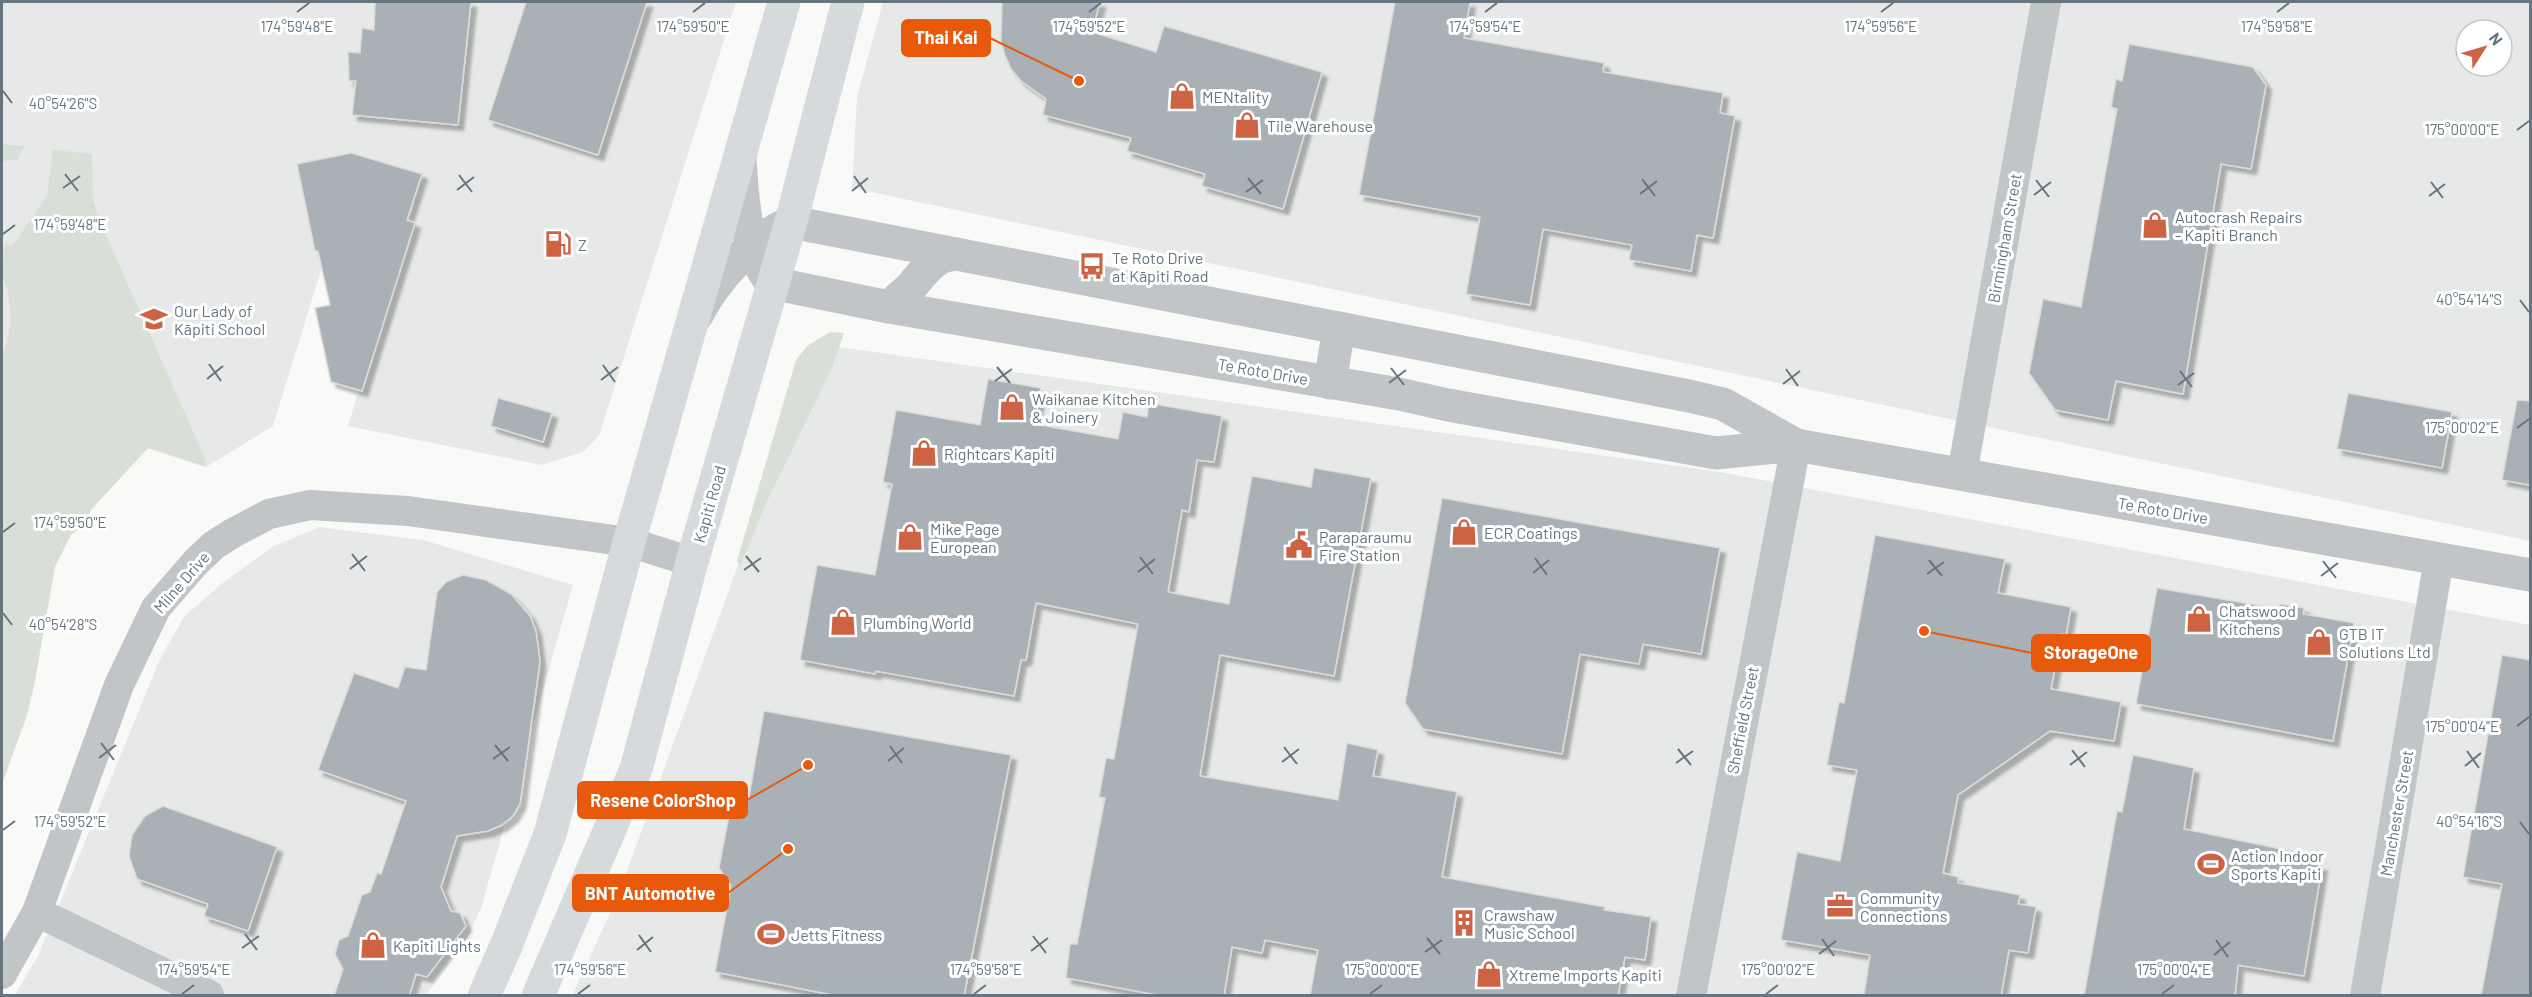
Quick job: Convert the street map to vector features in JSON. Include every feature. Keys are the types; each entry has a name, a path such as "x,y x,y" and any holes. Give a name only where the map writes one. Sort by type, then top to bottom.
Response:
{"main road":[{"path":"484,996 550,834 629,542 740,148 784,2"},
{"name":"Kapiti Road","path":"538,996 636,769 692,562 791,222 848,2"}],"street":[{"name":"Birmingham Street","path":"1962,474 2046,2"},
{"path":"740,148 742,192 753,246 763,271 772,283"},
{"path":"690,329 706,298 753,246 791,222"},
{"name":"Te Roto Drive","path":"791,222 1723,404 1796,445"},
{"path":"889,306 931,263 942,256 956,254"},
{"name":"Te Roto Drive","path":"772,283 889,306 1716,453 1796,445 2530,576"},
{"path":"1330,383 1339,328"},
{"name":"Sheffield Street","path":"1691,996 1796,445"},
{"name":"Milne Drive","path":"2,974 37,912 118,685 156,608 196,562 214,545 233,533 269,514 310,505 408,511 629,542 692,562"},
{"name":"Manchester Street","path":"2365,996 2439,559"},
{"path":"37,912 209,995"}],"shaded area":[{"path":"2,2 736,2 599,436 583,452 542,465 348,426 415,202 339,212 273,426 206,467 87,428 2,453"},
{"path":"883,2 2530,2 2530,541 852,188 857,97"},
{"path":"2,144 25,146 17,160 2,161"},
{"path":"53,150 92,154 93,198 98,217 206,461 206,467 148,448 91,510 85,525 71,535 55,567 34,686 26,718 2,784 2,354 7,344 11,318 8,291 2,275 5,244 13,245 47,196"},
{"path":"830,332 844,333 832,368 769,497 740,566 737,561 796,360 807,346"},
{"path":"818,344 1720,472 2530,625 2530,995 572,996 618,896"},
{"path":"319,527 423,540 573,585 481,908 464,945 426,995 14,996 38,956 160,659 184,617 220,585 272,547"}],"building":[{"path":"375,2 471,2 458,125 352,115 356,81 349,81 348,52 360,53 362,28 374,30"},
{"path":"526,2 647,2 598,155 488,120"},
{"path":"1002,2 1100,2 1092,32 1156,52 1164,26 1322,72 1283,209 1202,186 1205,174 1127,151 1131,138 1043,115 1046,99 1021,81 1011,69 1005,55 1001,41"},
{"path":"1395,2 1470,2 1464,38 1604,63 1603,72 1723,93 1720,113 1735,116 1713,238 1697,235 1691,271 1629,260 1632,245 1543,229 1530,305 1466,294 1480,217 1359,195"},
{"path":"2129,44 2253,67 2266,85 2251,169 2221,164 2183,394 2116,381 2108,420 2055,410 2029,373 2043,299 2081,307 2117,109 2111,107 2116,79 2122,81"},
{"path":"351,153 422,174 407,220 415,223 362,391 331,382 315,308 330,305 318,251 315,251 297,164"},
{"path":"988,379 1041,388 1034,424 1118,439 1123,412 1147,417 1149,403 1222,416 1214,462 1197,460 1189,512 1182,510 1168,592 1229,604 1252,476 1311,487 1314,468 1371,478 1334,676 1220,655 1200,776 1338,800 1347,743 1378,750 1373,776 1457,792 1442,877 1605,907 1604,910 1651,917 1645,960 1625,957 1618,996 1310,996 1318,950 1265,940 1262,953 1232,947 1224,996 1162,996 1066,978 1070,944 1077,944 1105,798 1099,797 1106,758 1114,759 1138,624 1036,603 1026,660 1021,660 1014,696 800,660 817,565 875,575 892,484 883,482 896,410 980,425"},
{"path":"2348,393 2452,412 2442,468 2337,449"},
{"path":"498,398 552,413 543,442 491,426"},
{"path":"2517,400 2530,401 2530,485 2502,480"},
{"path":"1442,498 1720,548 1701,654 1643,644 1639,664 1580,654 1562,754 1423,729 1405,703"},
{"path":"1875,535 2005,559 1998,593 2071,607 2066,635 2061,634 2051,689 2121,702 2114,741 2050,731 1958,795 1943,873 1958,877 1958,883 2020,895 2018,904 2036,907 2028,953 2009,950 2001,996 1864,996 1870,955 1781,940 1797,852 1840,861 1857,770 1827,765 1839,702 1844,703"},
{"path":"463,575 486,580 511,594 530,616 536,631 540,662 520,804 513,816 502,825 488,831 457,836 441,887 451,911 460,913 466,926 427,977 416,974 409,996 334,996 343,969 335,954 339,940 348,936 362,895 370,892 377,873 381,874 406,801 318,770 354,673 398,688 405,667 426,670 437,592 446,582"},
{"path":"2157,588 2279,609 2280,604 2304,608 2303,614 2354,623 2333,741 2136,704"},
{"path":"2502,655 2530,660 2530,996 2481,996 2502,884 2463,877"},
{"path":"764,711 1011,755 964,996 838,996 715,972 731,886 719,868 730,810 749,797"},
{"name":"Action Indoor Sports Kapiti","path":"2133,755 2194,768 2184,829 2310,855 2309,863 2322,866 2304,976 2238,965 2235,996 2084,996 2117,811 2122,812"},
{"path":"163,806 277,847 248,931 204,916 208,904 137,879 129,856 132,835 145,816"}],"place":[{"name":"Thai Kai","path":"1079,81"},
{"name":"MENtality","path":"1182,96"},
{"name":"Tile Warehouse","path":"1247,125"},
{"name":"Autocrash Repairs - Kapiti Branch","path":"2155,225"},
{"name":"Z","path":"558,244"},
{"name":"Te Roto Drive at Kāpiti Road","path":"1092,266"},
{"name":"Our Lady of Kāpiti School","path":"154,319"},
{"name":"Waikanae Kitchen & Joinery","path":"1012,407"},
{"name":"Rightcars Kapiti","path":"924,453"},
{"name":"ECR Coatings","path":"1464,532"},
{"name":"Mike Page European","path":"910,537"},
{"name":"Paraparaumu Fire Station","path":"1299,545"},
{"name":"Chatswood Kitchens","path":"2199,619"},
{"name":"Plumbing World","path":"843,622"},
{"name":"StorageOne","path":"1924,631"},
{"name":"GTB IT Solutions Ltd","path":"2319,642"},
{"name":"Resene ColorShop","path":"808,765"},
{"name":"BNT Automotive","path":"788,849"},
{"name":"Action Indoor Sports Kapiti","path":"2211,864"},
{"name":"Community Connections","path":"1840,906"},
{"name":"Crawshaw Music School","path":"1464,923"},
{"name":"Jetts Fitness","path":"771,934"},
{"name":"Kapiti Lights","path":"373,945"},
{"name":"Xtreme Imports Kapiti","path":"1489,974"}]}
